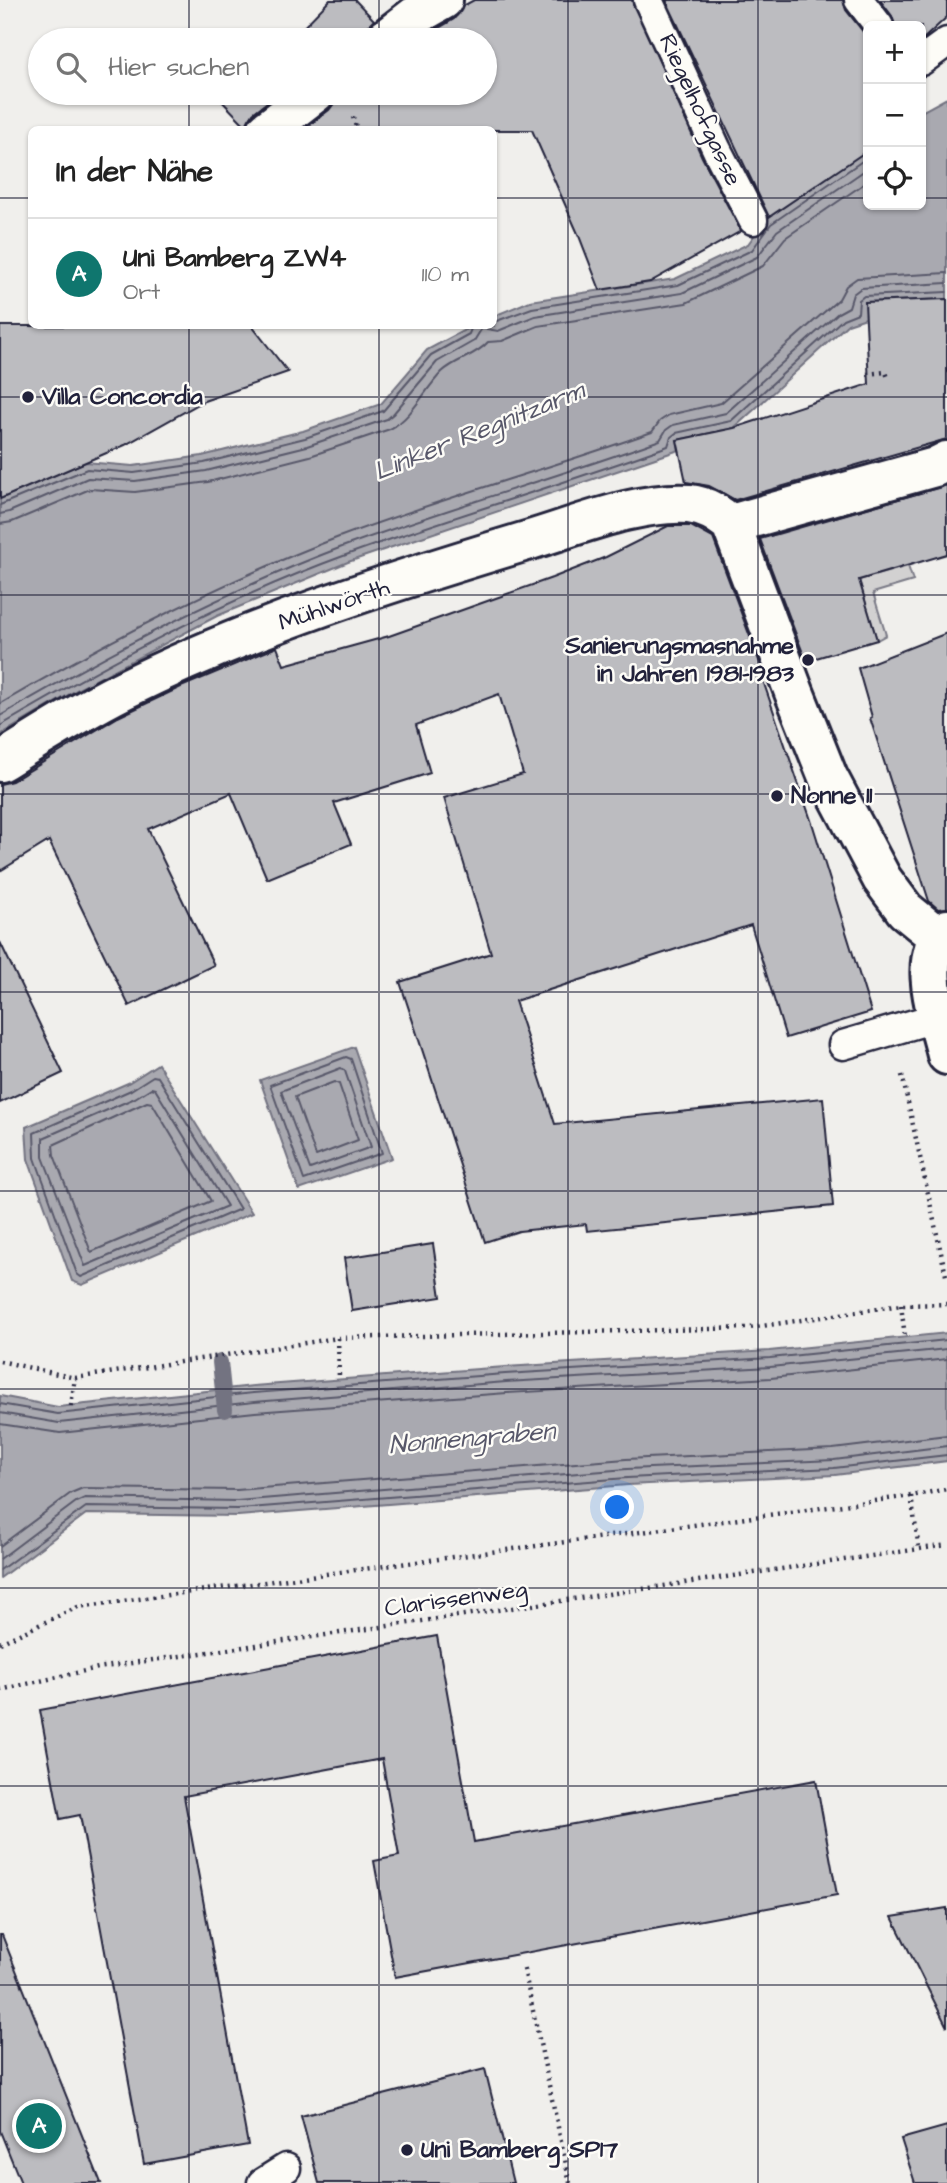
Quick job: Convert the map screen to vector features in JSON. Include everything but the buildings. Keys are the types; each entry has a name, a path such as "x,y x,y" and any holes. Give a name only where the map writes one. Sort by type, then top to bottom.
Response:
{"street":[{"path":"397,28 421,5"},
{"path":"272,126 299,105"},
{"path":"947,461 935,467 732,524 828,777 882,879 905,910 942,933 931,955 930,981 947,1055"},
{"name":"Mühlwörth","path":"0,762 122,690 205,653 279,624 463,560 639,508 690,505 711,509 732,524"}],"lane":[{"name":"Riegelhofgasse","path":"648,0 717,150 754,220"},
{"path":"859,0 875,21"},
{"path":"926,57 947,42"},
{"path":"842,1045 938,1017"},
{"path":"261,2183 286,2168"}],"path":[{"path":"867,374 887,372 888,378"},
{"path":"893,1030 947,1280"},
{"path":"0,1361 75,1378 338,1338 749,1328 901,1305 947,1304"},
{"path":"901,1305 905,1337"},
{"path":"338,1338 339,1379"},
{"path":"71,1406 75,1378"},
{"path":"0,1643 78,1607 947,1489"},
{"path":"911,1496 919,1549"},
{"name":"Clarissenweg","path":"0,1689 111,1666 947,1545"},
{"path":"524,1969 570,2183"}],"shaded area":[{"path":"908,566 913,581 873,593 886,635 877,640 859,580"}],"water":[{"name":"Linker Regnitzarm","path":"947,98 947,299 866,302 866,318 848,324 734,428 677,440 679,450 348,562 217,616 78,689 0,735 0,499 85,462 133,466 202,456 303,431 381,404 427,350 466,329 497,329 497,315 530,301 675,279 748,244 766,219 863,152 863,210 926,210 926,109"},
{"path":"354,1047 392,1158 299,1190 260,1080"},
{"path":"158,1064 252,1213 82,1285 72,1281 28,1159 26,1127 128,1083"},
{"name":"Nonnengraben","path":"947,1333 947,1461 835,1475 628,1485 238,1516 86,1514 0,1578 0,1396 58,1407 253,1386 769,1351"}],"waterway":[{"path":"220,1362 225,1410"}],"place":[{"name":"Villa Concordia","path":"28,397"},
{"name":"Sanierungsmasnahme in Jahren 1981–1983","path":"808,660"},
{"name":"Nonne 11","path":"777,796"},
{"name":"Uni Bamberg ZW4","path":"39,2126"},
{"name":"Uni Bamberg SP17","path":"407,2150"}]}
